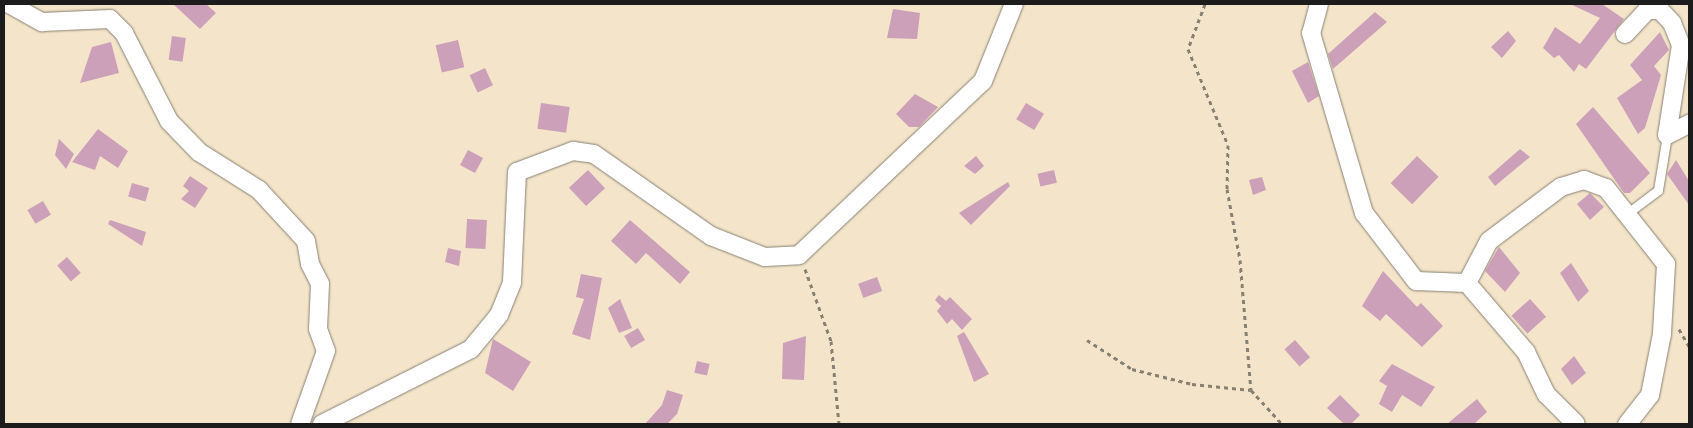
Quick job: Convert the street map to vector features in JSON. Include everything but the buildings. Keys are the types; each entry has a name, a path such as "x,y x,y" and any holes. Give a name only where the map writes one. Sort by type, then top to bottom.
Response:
{"street":[{"path":"9,4 42,22 72,24 99,18 110,19 124,33 162,112 180,133 259,190 306,240 310,264 320,284 318,329 326,351 300,424"},
{"path":"99,18 113,4"},
{"path":"322,424 470,349 499,315 512,282 517,172 573,151 594,154 614,166 711,236 765,257 799,255 983,81 1014,4"},
{"path":"1319,4 1311,33 1364,213 1416,281 1467,282 1526,352 1546,394 1576,424"},
{"path":"1625,34 1637,16 1661,7 1681,45 1668,135"},
{"path":"1668,135 1689,124"},
{"path":"1467,282 1489,241 1561,187 1584,180 1606,188 1629,212 1666,264 1667,289 1650,395 1627,424"}],"lane":[{"path":"1629,212 1658,190 1668,135"}],"path":[{"path":"1205,4 1188,49 1228,145 1228,189 1240,260 1251,390 1282,424"},
{"path":"799,255 832,341 839,424"},
{"path":"1086,340 1132,369 1192,384 1251,390"}]}
